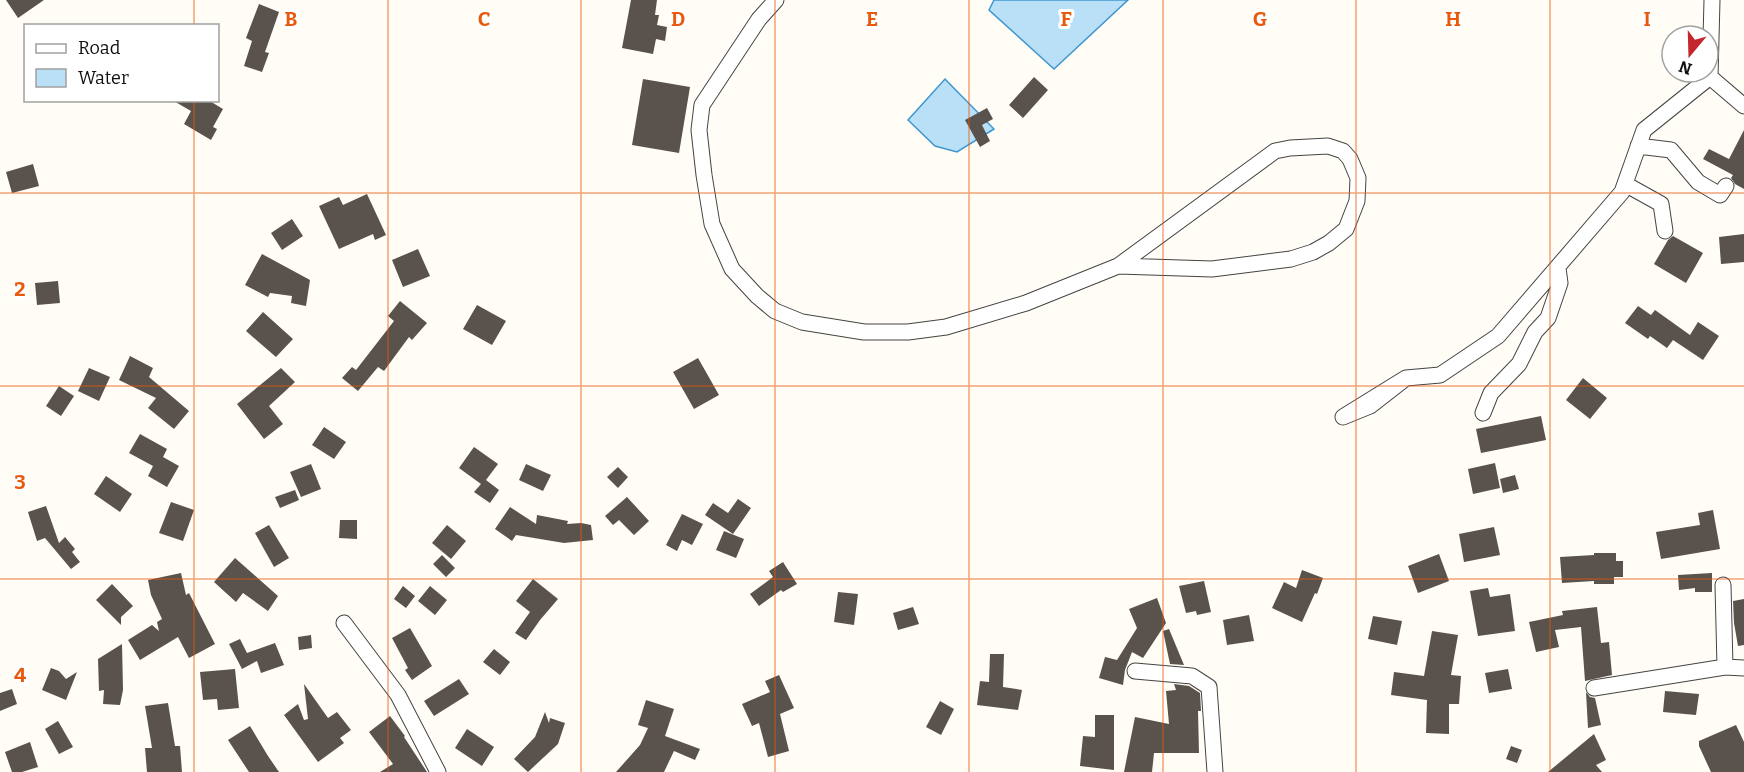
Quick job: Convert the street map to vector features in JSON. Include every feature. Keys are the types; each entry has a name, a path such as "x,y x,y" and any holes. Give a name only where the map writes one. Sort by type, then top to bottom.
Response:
{"street":[{"path":"776,0 759,19 702,105 699,130 712,224 732,269 757,296 786,317 819,326 864,332 908,332 946,327 1026,303 1118,266 1275,151 1321,146 1338,149 1350,159 1358,178 1357,201 1346,229 1313,252 1291,259 1212,269 1118,266"},
{"path":"1711,24 1712,0"},
{"path":"1406,378 1440,375 1498,336 1622,192 1644,130 1701,84"},
{"path":"1718,84 1744,106"},
{"path":"1638,146 1671,150 1698,182 1720,195 1726,186"},
{"path":"1625,184 1661,204 1665,231"},
{"path":"1483,413 1491,393 1519,364 1535,332 1548,318 1560,283 1558,268"},
{"path":"1723,585 1725,667"},
{"path":"344,624 398,695 438,772"},
{"path":"1594,688 1725,667 1744,669"},
{"path":"1135,671 1192,676 1209,687 1215,772"}],"water":[{"path":"994,0 1128,0 1054,69 989,10"},
{"path":"945,79 994,129 957,152 935,146 908,120"}],"building":[{"path":"6,0 44,0 18,18"},
{"path":"631,0 657,0 655,15 659,15 657,25 667,27 665,41 656,39 653,54 622,48"},
{"path":"259,4 279,12 265,52 269,53 262,72 244,66 252,41 246,38"},
{"path":"1034,77 1048,90 1023,118 1009,105"},
{"path":"643,79 690,87 679,153 632,145"},
{"path":"175,102 211,102 223,109 213,127 217,129 211,140 184,124 191,111"},
{"path":"987,108 993,119 982,125 990,141 980,147 965,120"},
{"path":"1744,130 1744,189 1735,184 1731,178 1733,175 1703,159 1709,149 1729,159"},
{"path":"33,164 39,186 12,193 6,172"},
{"path":"367,194 386,235 375,240 373,234 339,249 319,206 339,197 343,205"},
{"path":"292,219 303,236 282,250 271,233"},
{"path":"1744,234 1744,262 1721,264 1719,237"},
{"path":"1673,236 1703,253 1686,283 1654,264 1668,240"},
{"path":"418,249 430,276 403,287 392,260"},
{"path":"262,254 310,280 306,306 291,303 292,296 270,293 268,297 245,285"},
{"path":"58,281 60,303 37,305 35,283"},
{"path":"400,301 427,323 412,340 409,337 384,371 378,367 358,391 342,378 352,367 356,370 394,321 388,316"},
{"path":"477,305 506,321 492,345 463,329"},
{"path":"1638,306 1651,315 1655,310 1690,335 1698,322 1719,336 1703,360 1673,340 1667,348 1650,336 1648,339 1625,323"},
{"path":"263,312 293,339 276,357 246,331"},
{"path":"130,356 153,368 149,377 189,411 174,429 148,408 156,398 119,380"},
{"path":"698,358 719,395 694,409 673,372"},
{"path":"89,368 110,377 99,401 78,391"},
{"path":"281,368 295,382 269,406 283,424 264,439 237,404"},
{"path":"1583,378 1607,398 1590,419 1566,400"},
{"path":"59,386 74,396 61,416 46,406"},
{"path":"1541,416 1546,440 1481,453 1476,429"},
{"path":"324,427 346,442 334,459 312,445"},
{"path":"140,434 167,449 163,457 179,466 167,487 148,476 153,466 129,453"},
{"path":"474,447 498,464 486,480 499,490 490,503 474,492 481,484 459,468"},
{"path":"1495,463 1500,488 1473,494 1468,469"},
{"path":"311,464 321,489 301,497 290,472"},
{"path":"526,464 551,475 543,491 519,480"},
{"path":"618,467 628,477 618,488 607,477"},
{"path":"1515,475 1519,489 1503,493 1500,479"},
{"path":"106,476 132,494 120,512 94,494"},
{"path":"295,490 299,500 280,508 275,497"},
{"path":"627,497 649,521 634,535 619,520 613,525 605,516"},
{"path":"738,499 751,508 733,534 705,515 713,503 728,513"},
{"path":"171,502 194,510 183,541 159,533"},
{"path":"46,506 59,543 65,537 75,549 72,552 80,562 71,569 45,538 37,541 28,512"},
{"path":"510,507 536,524 537,515 568,521 567,524 591,525 593,540 564,543 516,535 512,541 495,529"},
{"path":"1713,510 1720,549 1661,559 1656,532 1700,525 1698,513"},
{"path":"682,514 703,524 692,545 682,540 677,551 666,545"},
{"path":"340,520 357,520 357,539 339,538"},
{"path":"269,525 289,558 274,567 255,533"},
{"path":"447,525 466,541 451,559 432,543"},
{"path":"1494,527 1500,555 1464,562 1459,534"},
{"path":"724,531 744,539 736,558 716,550"},
{"path":"1594,553 1616,553 1616,561 1623,561 1623,577 1614,577 1614,584 1594,584 1594,581 1562,583 1560,557 1594,555"},
{"path":"1439,554 1449,581 1418,593 1408,566"},
{"path":"442,555 455,568 446,577 433,564"},
{"path":"235,558 278,596 268,611 243,593 236,602 214,582"},
{"path":"783,562 797,584 783,592 781,590 759,606 750,594 773,577 769,571"},
{"path":"1302,570 1323,578 1302,622 1272,608 1284,582 1296,588"},
{"path":"181,573 186,595 189,593 215,644 189,658 178,637 140,660 128,640 152,625 159,631 157,622 162,619 151,595 148,580"},
{"path":"1712,573 1712,592 1695,592 1695,588 1679,590 1678,575"},
{"path":"533,579 558,599 526,640 515,633 530,612 516,601"},
{"path":"1204,581 1211,612 1197,615 1196,611 1186,613 1179,586"},
{"path":"112,584 133,606 121,617 121,625 96,600"},
{"path":"403,586 415,596 406,608 394,599"},
{"path":"430,586 447,600 435,615 418,601"},
{"path":"1488,588 1490,597 1510,594 1515,631 1478,636 1470,591"},
{"path":"838,592 858,594 854,625 834,622"},
{"path":"1157,598 1166,623 1143,658 1132,652 1125,670 1123,685 1099,678 1105,657 1117,660 1137,628 1129,609"},
{"path":"1744,599 1744,645 1738,646 1733,601"},
{"path":"913,607 919,624 898,630 893,613"},
{"path":"1597,607 1601,643 1609,642 1612,675 1585,681 1581,627 1555,630 1559,647 1536,652 1529,622 1563,615 1562,611"},
{"path":"1249,615 1254,641 1227,645 1223,620"},
{"path":"1373,616 1402,621 1397,645 1368,639"},
{"path":"410,628 432,666 412,680 405,670 408,668 392,638"},
{"path":"1169,629 1184,665 1170,664 1163,631"},
{"path":"1432,631 1458,635 1451,675 1461,676 1459,704 1449,704 1449,734 1426,733 1427,700 1391,695 1394,672 1424,676"},
{"path":"311,635 312,648 299,650 298,637"},
{"path":"240,639 247,653 275,643 284,665 261,673 257,661 242,669 229,644"},
{"path":"122,644 123,690 120,705 103,704 104,690 99,691 98,659"},
{"path":"494,649 510,662 500,675 483,662"},
{"path":"990,654 1004,654 1003,687 1022,690 1018,710 977,705 980,681 989,682"},
{"path":"51,668 59,671 66,679 77,672 66,700 42,690"},
{"path":"235,669 239,708 218,710 217,699 203,700 200,672"},
{"path":"1508,669 1512,689 1489,693 1485,673"},
{"path":"779,675 794,708 780,714 789,751 768,757 759,723 752,726 742,704 770,692 765,681"},
{"path":"459,679 469,694 434,716 424,701"},
{"path":"304,684 328,718 337,712 351,730 340,738 344,743 318,762 284,715 298,704 304,720 308,719"},
{"path":"1174,684 1189,686 1200,693 1199,753 1154,753 1152,772 1124,772 1135,717 1169,724 1166,691 1176,690"},
{"path":"12,689 17,704 0,711 0,693"},
{"path":"1665,691 1699,694 1696,715 1663,712"},
{"path":"1586,692 1590,697 1595,698 1601,725 1588,728"},
{"path":"646,700 674,709 665,736 700,749 695,760 674,751 664,772 616,772 640,745 648,728 638,725"},
{"path":"940,701 954,709 941,735 926,727"},
{"path":"168,703 175,746 180,746 182,772 147,772 145,748 152,748 145,706"},
{"path":"545,712 549,723 550,718 565,723 558,744 528,772 514,759 535,737"},
{"path":"1095,715 1114,715 1114,770 1080,766 1083,736 1095,737"},
{"path":"390,716 427,772 380,772 393,764 369,732"},
{"path":"58,721 73,747 59,754 45,729"},
{"path":"1736,725 1744,742 1744,772 1711,772 1699,746 1699,741"},
{"path":"250,726 279,772 249,772 228,740"},
{"path":"467,729 494,747 482,766 455,748"},
{"path":"1594,734 1606,760 1596,765 1602,772 1548,772"},
{"path":"30,742 38,767 22,772 12,772 5,752"},
{"path":"1511,746 1522,750 1517,763 1506,759"}]}
